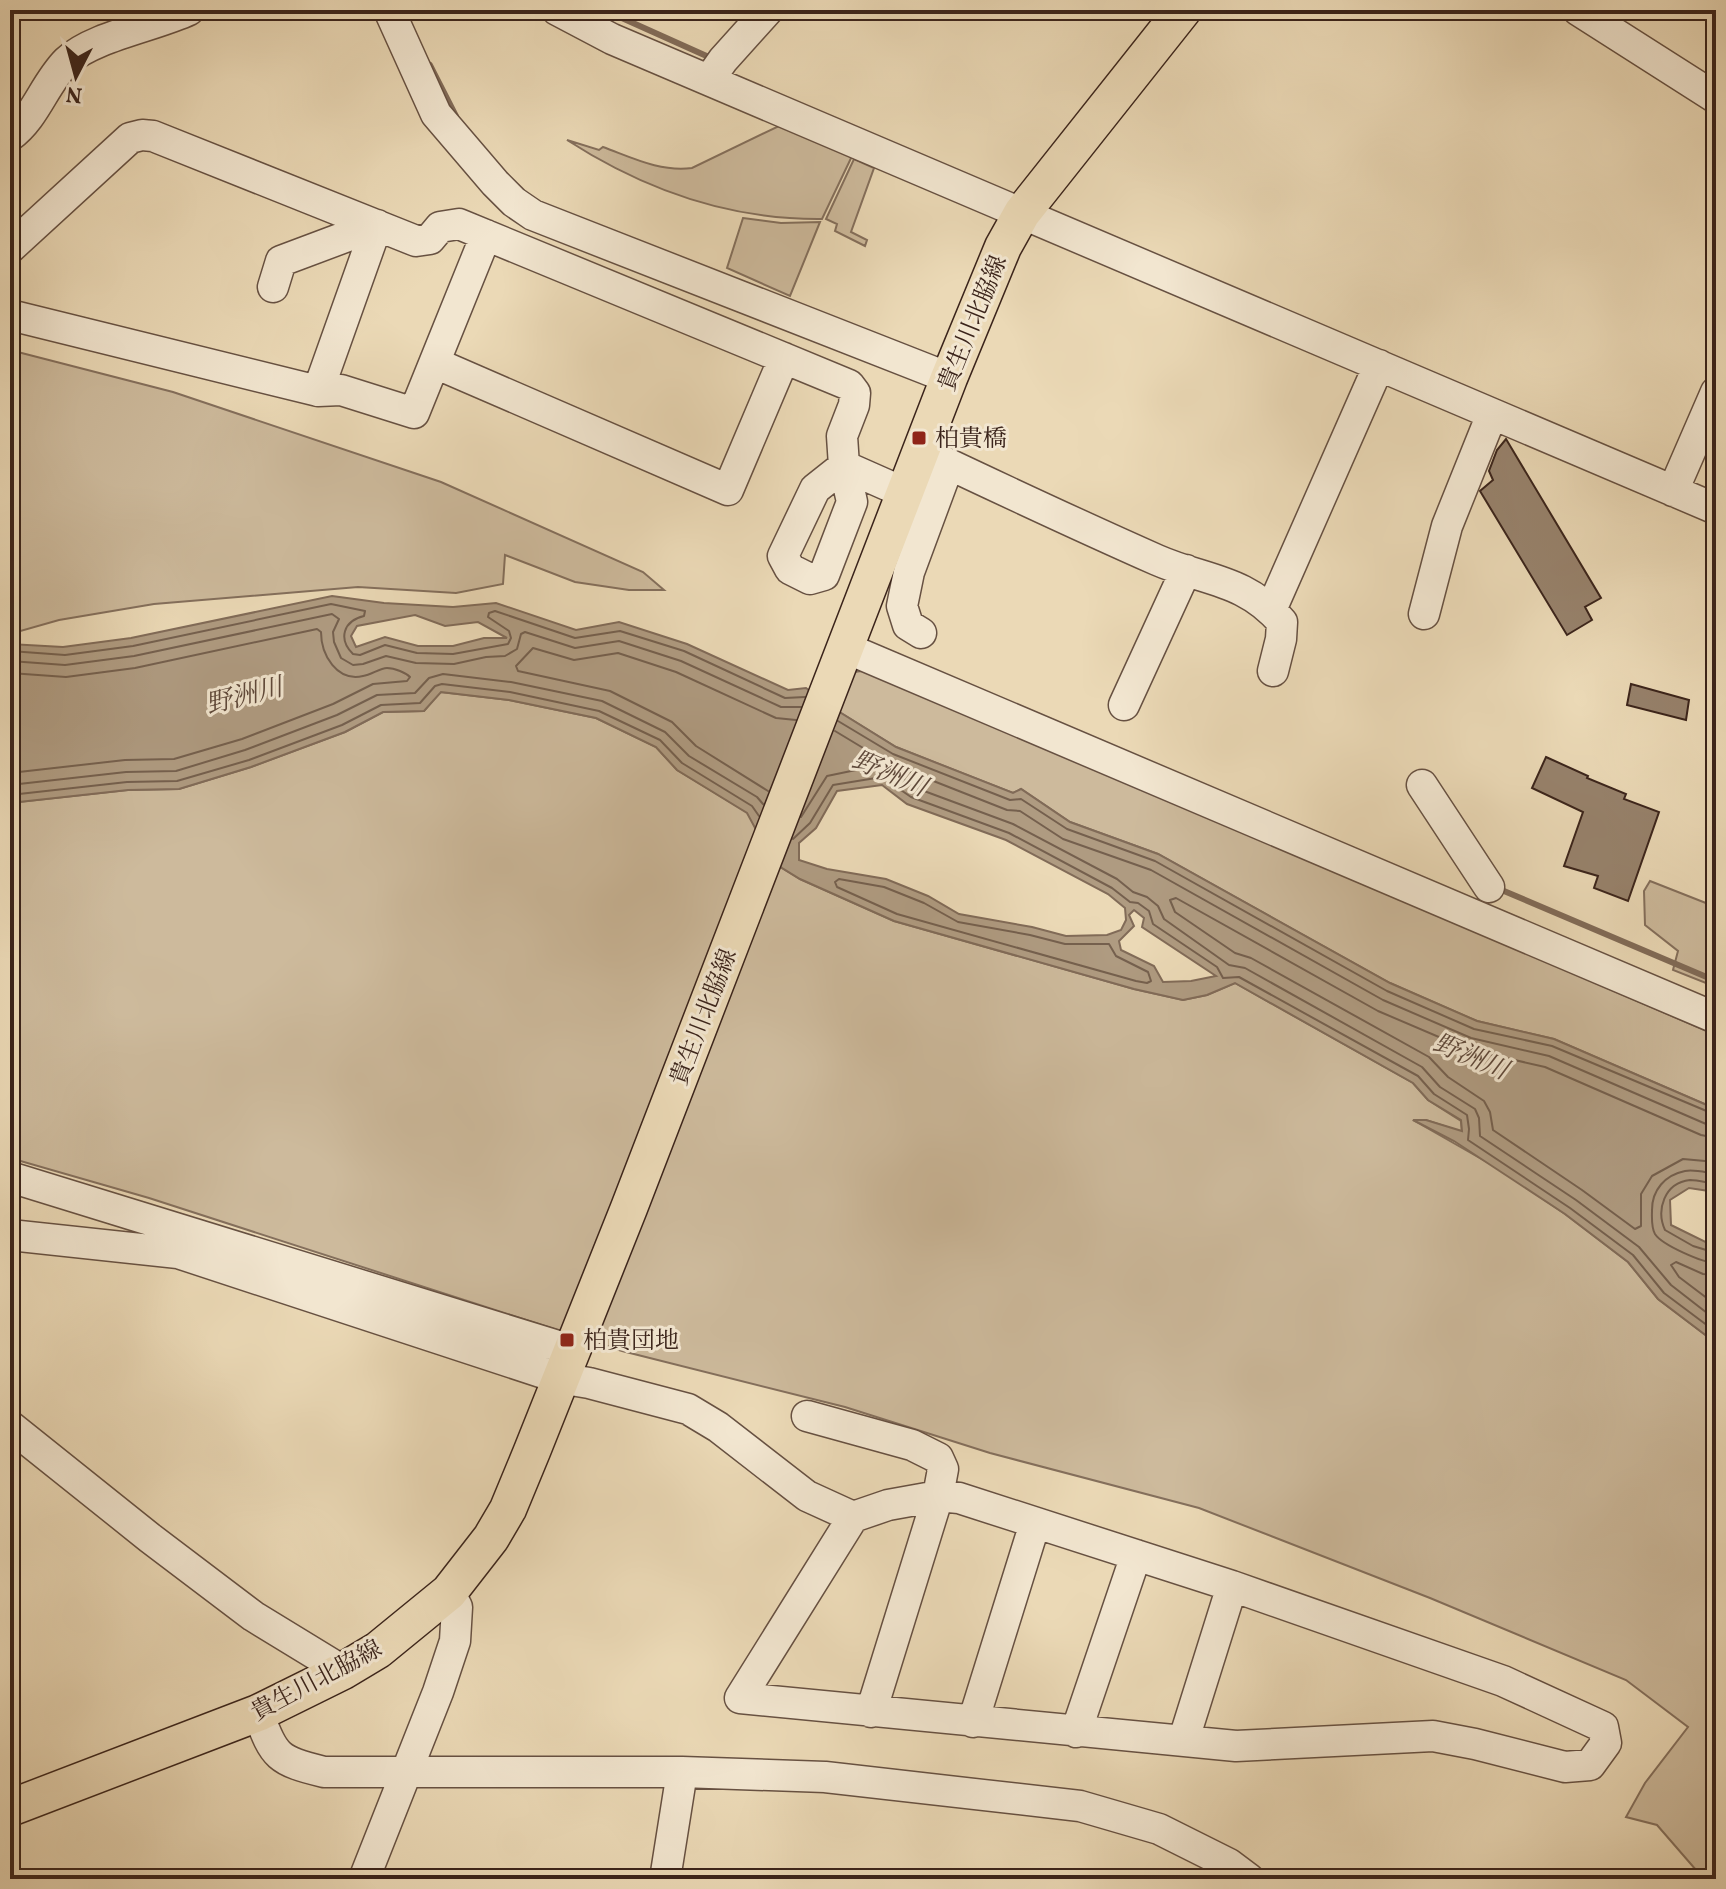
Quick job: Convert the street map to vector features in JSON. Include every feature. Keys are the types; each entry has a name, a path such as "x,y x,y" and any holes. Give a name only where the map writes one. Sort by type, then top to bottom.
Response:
{"main road":[{"name":"貴生川北脇線","path":"10,1808 258,1713 343,1671 378,1650 449,1592 491,1538 508,1509 629,1208 905,493 935,458 949,378 1003,247 1022,213 1183,10"}],"street":[{"path":"10,136 24,126 52,80 77,52 189,10"},
{"path":"389,10 436,114 514,202 533,215 949,378"},
{"path":"557,10 612,39 1716,509"},
{"path":"709,80 768,10"},
{"path":"1578,10 1716,98"},
{"path":"10,248 130,138 153,136 416,241 430,239 440,227 459,224 849,385 855,393 854,405 842,436 844,466 905,493"},
{"path":"273,287 281,261 377,225"},
{"path":"318,391 377,225"},
{"path":"10,315 318,391 341,390 414,413 486,235"},
{"path":"435,363 728,490 784,358"},
{"path":"1271,610 1379,365"},
{"path":"1673,491 1716,392"},
{"path":"1424,614 1447,526 1492,414"},
{"path":"921,633 908,625 902,606 935,458 1161,562 1218,580 1255,596 1282,622 1273,671"},
{"path":"1124,705 1186,570"},
{"path":"841,660 1716,1018"},
{"path":"1422,785 1489,887"},
{"path":"10,1177 565,1364 589,1383 688,1409 718,1427 807,1496 853,1517"},
{"path":"10,1235 178,1253 565,1364"},
{"path":"807,1416 912,1445 938,1458 943,1469 938,1496 871,1712"},
{"path":"10,1426 253,1616 343,1671"},
{"path":"938,1496 959,1498 1232,1586 1503,1681 1603,1727 1606,1743 1590,1765 1565,1767 1433,1736 1236,1746 740,1698 853,1517 888,1505 938,1496"},
{"path":"973,1722 1035,1523"},
{"path":"1076,1732 1136,1555"},
{"path":"1184,1739 1232,1586"},
{"path":"364,1879 455,1641 457,1607 449,1592"},
{"path":"258,1713 269,1743 287,1763 324,1772 682,1772 825,1777 1080,1806 1159,1829 1229,1864 1249,1879"},
{"path":"665,1879 682,1772"}],"shaded area":[{"path":"781,125 853,154 822,219 754,214 688,198 626,173 567,140 599,150 603,147 658,166 680,169 692,168"},
{"path":"854,159 874,168 851,232 867,240 865,246 835,231 837,224 826,219"},
{"path":"743,218 781,223 820,222 790,296 727,268"},
{"path":"10,350 173,392 441,482 643,572 664,590 629,590 575,582 505,555 503,584 456,593 358,587 154,604 59,620 10,634"},
{"path":"870,670 1716,1035 1716,1109 1554,1039 1477,1021 1390,983 1158,854 1070,822 1021,789 1013,793 896,747 833,708 854,672"},
{"path":"440,692 509,700 596,718 656,747 677,770 748,813 774,863 800,879 894,921 1183,1000 1207,995 1235,983 1413,1083 1428,1100 1461,1121 1462,1132 1426,1120 1415,1121 1499,1169 1565,1214 1628,1262 1658,1299 1716,1343 1716,1870 1696,1870 1657,1825 1626,1817 1645,1783 1688,1727 1626,1680 1430,1598 1199,1508 990,1453 845,1407 622,1351 149,1198 10,1158 10,803 128,790 179,789 251,767 345,732 383,712 424,711"},
{"path":"1650,881 1716,907 1716,987 1673,970 1678,951 1645,925 1644,891"}],"water":[{"name":"野洲川","path":"332,596 453,607 496,603 576,630 619,622 687,644 788,690 806,688 896,747 1013,793 1021,789 1070,822 1158,854 1390,983 1477,1021 1554,1039 1716,1109 1716,1192 1689,1188 1670,1200 1671,1225 1716,1247 1716,1343 1658,1299 1628,1262 1565,1214 1454,1141 1413,1120 1426,1120 1462,1131 1461,1120 1428,1100 1413,1083 1235,983 1207,995 1183,1000 894,921 800,879 774,863 747,813 677,770 656,747 596,718 509,700 441,692 424,711 383,712 345,732 251,767 179,789 128,790 10,803 10,713 13,711 10,710 10,644 63,647 131,638","holes":["415,615 445,626 478,622 507,638 484,638 453,646 418,646 385,637 356,647 351,636 357,626","882,785 907,804 1006,840 1108,894 1125,908 1126,920 1121,930 1107,935 1066,936 959,914 928,896 886,879 827,869 799,860 799,843 816,828 837,791","1134,910 1144,918 1142,927 1216,976 1163,982 1154,966 1121,950 1119,941 1134,926 1129,915"]}],"building":[{"path":"1506,439 1601,598 1585,607 1592,620 1567,635 1480,491 1493,480 1489,471 1497,450"},
{"path":"1631,684 1689,700 1686,720 1627,705"},
{"path":"1546,757 1626,794 1624,799 1659,812 1628,901 1594,888 1598,876 1564,866 1583,812 1532,788"}],"waterway":[{"path":"604,10 711,58 713,55"},
{"path":"430,65 456,116"},
{"path":"1504,891 1716,981"}],"place":[{"name":"柏貴橋","path":"919,438"},
{"name":"柏貴団地","path":"567,1340"}]}
